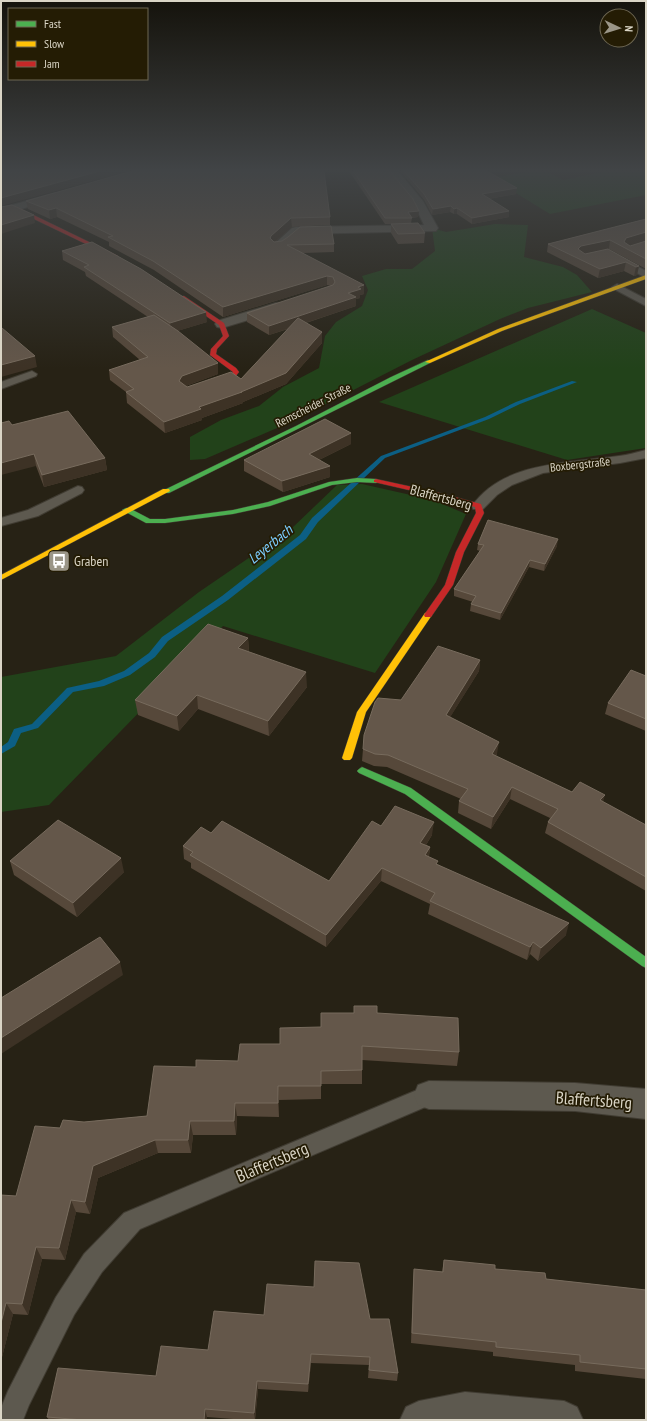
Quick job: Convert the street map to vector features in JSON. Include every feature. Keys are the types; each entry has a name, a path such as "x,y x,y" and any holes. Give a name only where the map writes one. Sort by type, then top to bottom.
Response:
{"street":[{"path":"78,237 121,260"},
{"path":"278,246 288,237"},
{"name":"Remscheider Straße","path":"1,578 126,510 298,427 393,378 500,330 646,276"},
{"path":"172,291 222,324 226,336 214,348 213,355 234,369 236,372 233,376 196,388"},
{"path":"222,324 289,302"},
{"name":"Blaffertsberg","path":"126,510 149,521 165,521 233,512 270,504 344,480 369,480 440,495 478,506 480,513 460,552 449,585 362,712 347,758"},
{"path":"362,771 408,791 646,963"},
{"name":"Blaffertsberg","path":"429,1096 575,1096 646,1104"},
{"path":"419,1420 465,1410 564,1420"}],"lane":[{"path":"614,256 646,276"},
{"path":"617,288 646,302"},
{"path":"1,386 32,374"},
{"name":"Boxbergstraße","path":"478,506 489,494 510,480 549,466 618,460 646,454"},
{"path":"1,522 33,513 78,490"},
{"name":"Blaffertsberg","path":"10,1420 17,1400 65,1306 93,1263 132,1221 429,1096"}],"green space":[{"path":"433,237 526,237 524,257 563,267 577,275 592,292 528,308 500,319 412,360 291,422 205,459 190,460 190,437 221,420 259,406 283,387 319,368 325,336 336,322 362,306 368,290 362,276 386,269 412,269 435,251"},
{"path":"592,309 646,333 646,448 567,460 379,402"},
{"path":"362,484 433,500 466,514 436,582 375,673 223,626 49,805 1,812 1,677 116,656 199,592 291,529 337,485"}],"building":[{"path":"109,237 270,237 274,242 282,241 288,237 333,237 334,244 287,245 364,285 358,287 361,289 348,293 356,297 269,326 247,313 333,285 335,282 333,277 327,276 223,307 153,261"},
{"path":"574,237 628,237 626,238 624,242 630,246 646,241 646,259 610,240 581,246 578,249 585,254 608,249 639,266 636,267 626,262 600,269 548,244"},
{"path":"92,242 141,269 206,312 170,323 84,267 89,265 62,251"},
{"path":"154,315 178,331 218,363 182,376 179,381 187,387 231,372 241,379 298,318 322,332 286,373 242,392 199,407 201,409 164,422 126,392 134,389 109,370 148,357 112,327"},
{"path":"2,328 35,356 1,365"},
{"path":"68,411 105,458 42,475 34,454 1,463 1,423 9,421 12,425"},
{"path":"325,419 351,433 309,454 330,466 282,481 244,460"},
{"path":"488,520 558,539 545,564 530,560 501,613 471,604 476,596 454,589 484,545 478,544"},
{"path":"208,624 248,638 238,648 306,672 268,721 197,695 177,716 135,700"},
{"path":"438,646 480,660 446,715 499,742 492,754 572,792 580,782 605,795 600,800 646,825 646,877 548,822 558,809 512,787 493,817 459,801 468,789 388,755 375,754 363,749 364,735 375,702 378,698 401,700"},
{"path":"631,670 646,676 646,719 608,703"},
{"path":"395,806 434,822 420,843 430,847 425,855 438,861 436,864 569,923 541,948 533,942 530,947 430,901 435,893 382,868 326,935 190,855 193,852 183,846 201,827 211,833 222,821 329,881 372,821 381,826"},
{"path":"58,820 121,858 73,903 10,861"},
{"path":"100,937 120,962 1,1038 1,998"},
{"path":"354,1006 377,1006 377,1013 458,1018 459,1052 362,1046 362,1070 321,1071 321,1086 278,1086 278,1103 235,1103 234,1121 190,1121 188,1140 155,1140 93,1166 85,1202 71,1200 59,1248 36,1247 22,1304 6,1303 1,1323 1,1195 16,1196 35,1126 60,1128 63,1120 84,1122 147,1116 154,1066 196,1067 196,1060 238,1061 240,1044 280,1044 280,1028 321,1027 321,1013 354,1013"},
{"path":"444,1260 495,1265 495,1269 545,1273 546,1279 646,1290 646,1369 580,1362 580,1355 496,1347 496,1342 412,1333 414,1269 443,1272"},
{"path":"315,1261 359,1263 370,1319 389,1319 398,1373 369,1370 370,1357 311,1354 308,1384 257,1381 254,1413 205,1409 204,1420 83,1420 47,1417 58,1368 156,1376 161,1346 208,1350 214,1311 264,1315 267,1284 314,1287"}],"waterway":[{"name":"Leyerbach","path":"1,751 12,744 17,731 35,726 70,690 101,684 127,673 152,655 165,639 225,598 303,537 315,520 383,457 487,418 518,403 574,382"}],"traffic: fast":[{"path":"166,491 428,362"},
{"path":"126,510 149,521 165,521 233,512 270,504 331,483 357,480 376,481"},
{"path":"362,771 408,791 646,963"}],"traffic: slow":[{"path":"428,362 500,330 646,277"},
{"path":"1,578 166,491"},
{"path":"347,758 362,712 428,615"}],"traffic: jam":[{"path":"76,237 115,256"},
{"path":"182,297 222,324 226,336 214,349 213,355 234,369 236,372 233,376 207,385"},
{"path":"376,481 440,495 478,506 480,513 460,552 449,585 428,615"}],"place":[{"name":"Graben","path":"59,561"}]}
